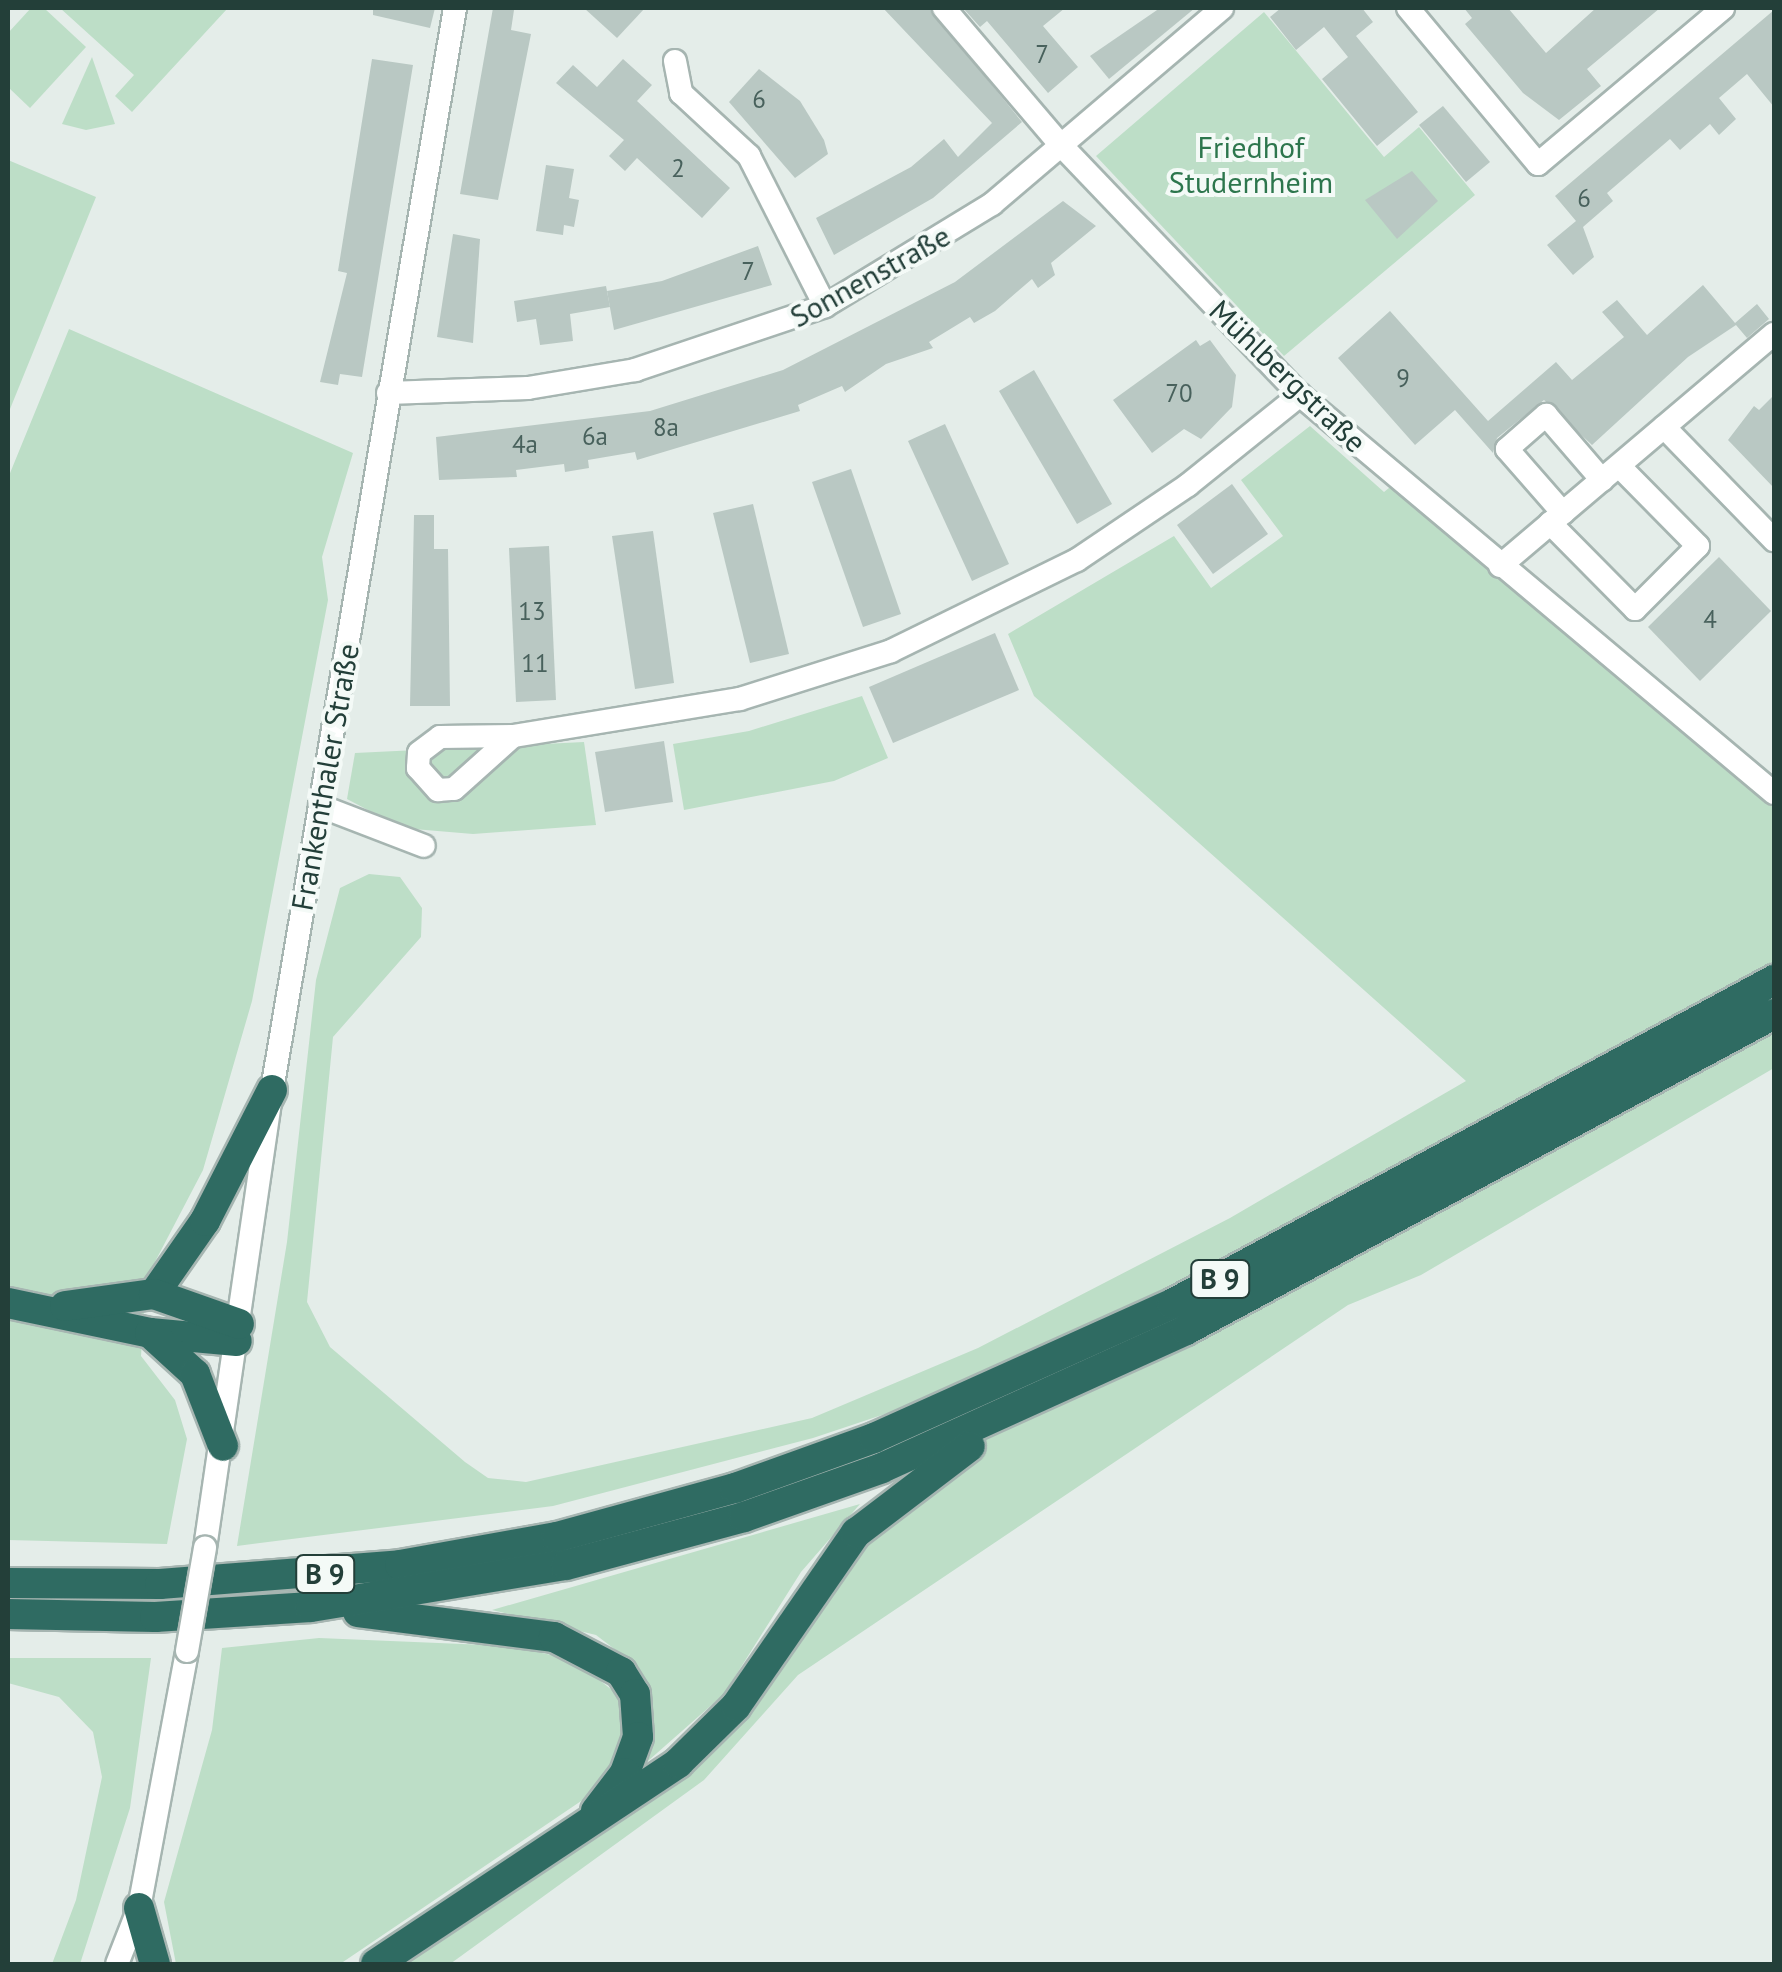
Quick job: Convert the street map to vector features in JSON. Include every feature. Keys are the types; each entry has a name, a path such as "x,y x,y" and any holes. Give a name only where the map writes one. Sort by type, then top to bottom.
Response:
{"highway":[{"name":"B 9","path":"8,1583 160,1584 400,1565 557,1537 735,1488 874,1438 1172,1304 1774,980"},
{"name":"B 9","path":"8,1614 155,1616 310,1607 642,1548 882,1468 1030,1405 1362,1239 1774,1014"},
{"path":"154,1294 205,1221 272,1090"},
{"path":"48,1309 154,1294 238,1332"},
{"path":"8,1304 48,1309 150,1333 238,1332"},
{"path":"150,1333 195,1374 223,1446"},
{"path":"590,1817 637,1794 736,1706 830,1564 884,1506 1030,1405"},
{"name":"B 9","path":"310,1607 505,1628 600,1655 635,1694 638,1737 624,1773 590,1817 376,1964"},
{"path":"139,1908 156,1964"}],"street":[{"name":"Frankenthaler Straße","path":"117,1964 139,1908 223,1446 272,1090 455,8"},
{"name":"Mühlbergstraße","path":"944,8 1059,143 1300,394 1774,793"},
{"name":"Sonnenstraße","path":"388,393 528,388 635,370 825,306 992,204 1222,8"},
{"path":"1408,8 1538,164 1723,8"},
{"path":"675,62 681,93 749,156 825,306"},
{"path":"1500,566 1774,334"},
{"path":"513,736 755,695 970,616 1137,521 1300,394"},
{"path":"1546,415 1698,546 1635,609 1556,518 1507,449 1546,415"},
{"path":"1664,428 1774,540"},
{"path":"320,806 424,846"}],"green space":[{"path":"31,8 44,8 86,47 30,108 8,87 8,33"},
{"path":"60,8 227,9 132,112 115,96 134,75"},
{"name":"Friedhof Studernheim","path":"1264,12 1384,157 1419,127 1475,195 1284,356 1096,156"},
{"path":"92,57 115,124 86,130 62,124"},
{"path":"8,160 96,197 8,414"},
{"path":"69,329 353,453 322,557 328,600 252,1001 203,1170 146,1279 141,1356 175,1400 187,1439 167,1544 8,1540 8,478"},
{"path":"1310,426 1384,492 1410,471 1774,778 1774,1068 1421,1275 1348,1305 798,1675 704,1780 450,1964 398,1964 616,1820 885,1516 951,1392 813,1438 553,1506 237,1546 287,1242 316,980 340,888 369,874 400,877 422,908 421,937 333,1037 307,1302 330,1347 465,1462 488,1478 526,1482 812,1418 978,1348 1230,1218 1466,1081 1034,696 1008,634 1174,536 1211,588 1283,536 1241,480"},
{"path":"862,696 888,758 834,781 684,810 673,744 749,731"},
{"path":"584,742 596,825 473,834 402,828 347,799 355,753"},
{"path":"860,1504 801,1572 724,1694 640,1768 651,1702 638,1667 596,1635 492,1610"},
{"path":"319,1638 510,1646 574,1660 617,1694 623,1721 616,1764 590,1795 340,1964 176,1964 164,1902 212,1730 222,1648"},
{"path":"8,1658 151,1658 130,1808 80,1964 52,1964 76,1900 102,1777 93,1732 59,1697 8,1683"}],"building":[{"path":"373,8 435,8 430,28 373,15"},
{"path":"493,8 514,10 511,30 531,34 498,200 460,194"},
{"path":"584,8 645,8 617,38"},
{"path":"883,8 929,8 1022,122 933,198 834,255 816,218 911,167 944,139 958,157 992,123"},
{"path":"963,8 1065,8 1043,26 1078,67 1048,93 987,21 980,27"},
{"path":"1160,8 1195,8 1109,79 1090,56"},
{"path":"1281,8 1362,8 1373,22 1356,36 1418,112 1377,146 1322,79 1348,57 1324,27 1296,50 1270,17"},
{"path":"1464,8 1508,8 1546,53 1596,8 1660,8 1587,69 1601,86 1559,120 1523,93 1465,24 1472,18"},
{"path":"1774,10 1774,107 1747,74 1719,98 1736,119 1719,135 1710,124 1680,150 1670,139 1607,193 1613,201 1583,227 1594,257 1573,275 1547,245 1576,221 1555,196"},
{"path":"372,59 413,65 362,377 340,374 338,385 320,382 347,273 338,271"},
{"path":"623,59 652,85 637,101 730,188 702,218 637,158 625,171 609,156 624,140 556,83 573,65 597,87"},
{"path":"759,69 800,101 824,140 828,154 795,178 729,102"},
{"path":"1443,106 1490,162 1466,182 1419,125"},
{"path":"546,165 574,169 569,198 579,200 574,227 564,225 563,235 536,231"},
{"path":"1412,171 1438,201 1397,239 1365,200"},
{"path":"1063,201 1096,226 1051,263 1055,275 1038,288 1032,279 995,311 974,323 970,317 929,342 933,348 886,364 845,392 842,386 798,405 800,411 637,460 635,452 588,460 589,468 565,472 564,464 516,470 517,477 439,480 436,437 650,411 783,370 955,282"},
{"path":"453,234 480,239 473,343 437,337"},
{"path":"758,246 772,285 614,330 607,291 662,281"},
{"path":"1703,285 1735,323 1757,304 1769,319 1747,338 1736,325 1688,357 1592,445 1544,400 1497,438 1493,453 1455,410 1415,445 1338,358 1390,311 1488,421 1556,362 1572,380 1624,337 1602,312 1617,300 1647,335"},
{"path":"606,286 610,307 570,314 573,341 540,345 536,319 517,322 514,301"},
{"path":"1196,340 1200,346 1210,340 1236,375 1232,407 1201,439 1184,429 1152,453 1113,400"},
{"path":"1034,370 1112,504 1077,524 999,391"},
{"path":"1774,395 1774,488 1728,440 1754,406 1759,410"},
{"path":"945,424 1009,564 972,581 908,441"},
{"path":"851,469 901,614 863,627 812,482"},
{"path":"1232,484 1268,534 1213,574 1177,525"},
{"path":"753,504 789,654 750,663 713,513"},
{"path":"414,515 434,515 434,549 448,549 450,706 410,706"},
{"path":"653,531 674,683 635,689 612,536"},
{"path":"549,546 556,700 516,702 509,548"},
{"path":"1719,557 1771,611 1700,681 1648,627"},
{"path":"995,633 1019,690 893,743 869,687"},
{"path":"664,741 673,802 605,812 595,752"}]}
